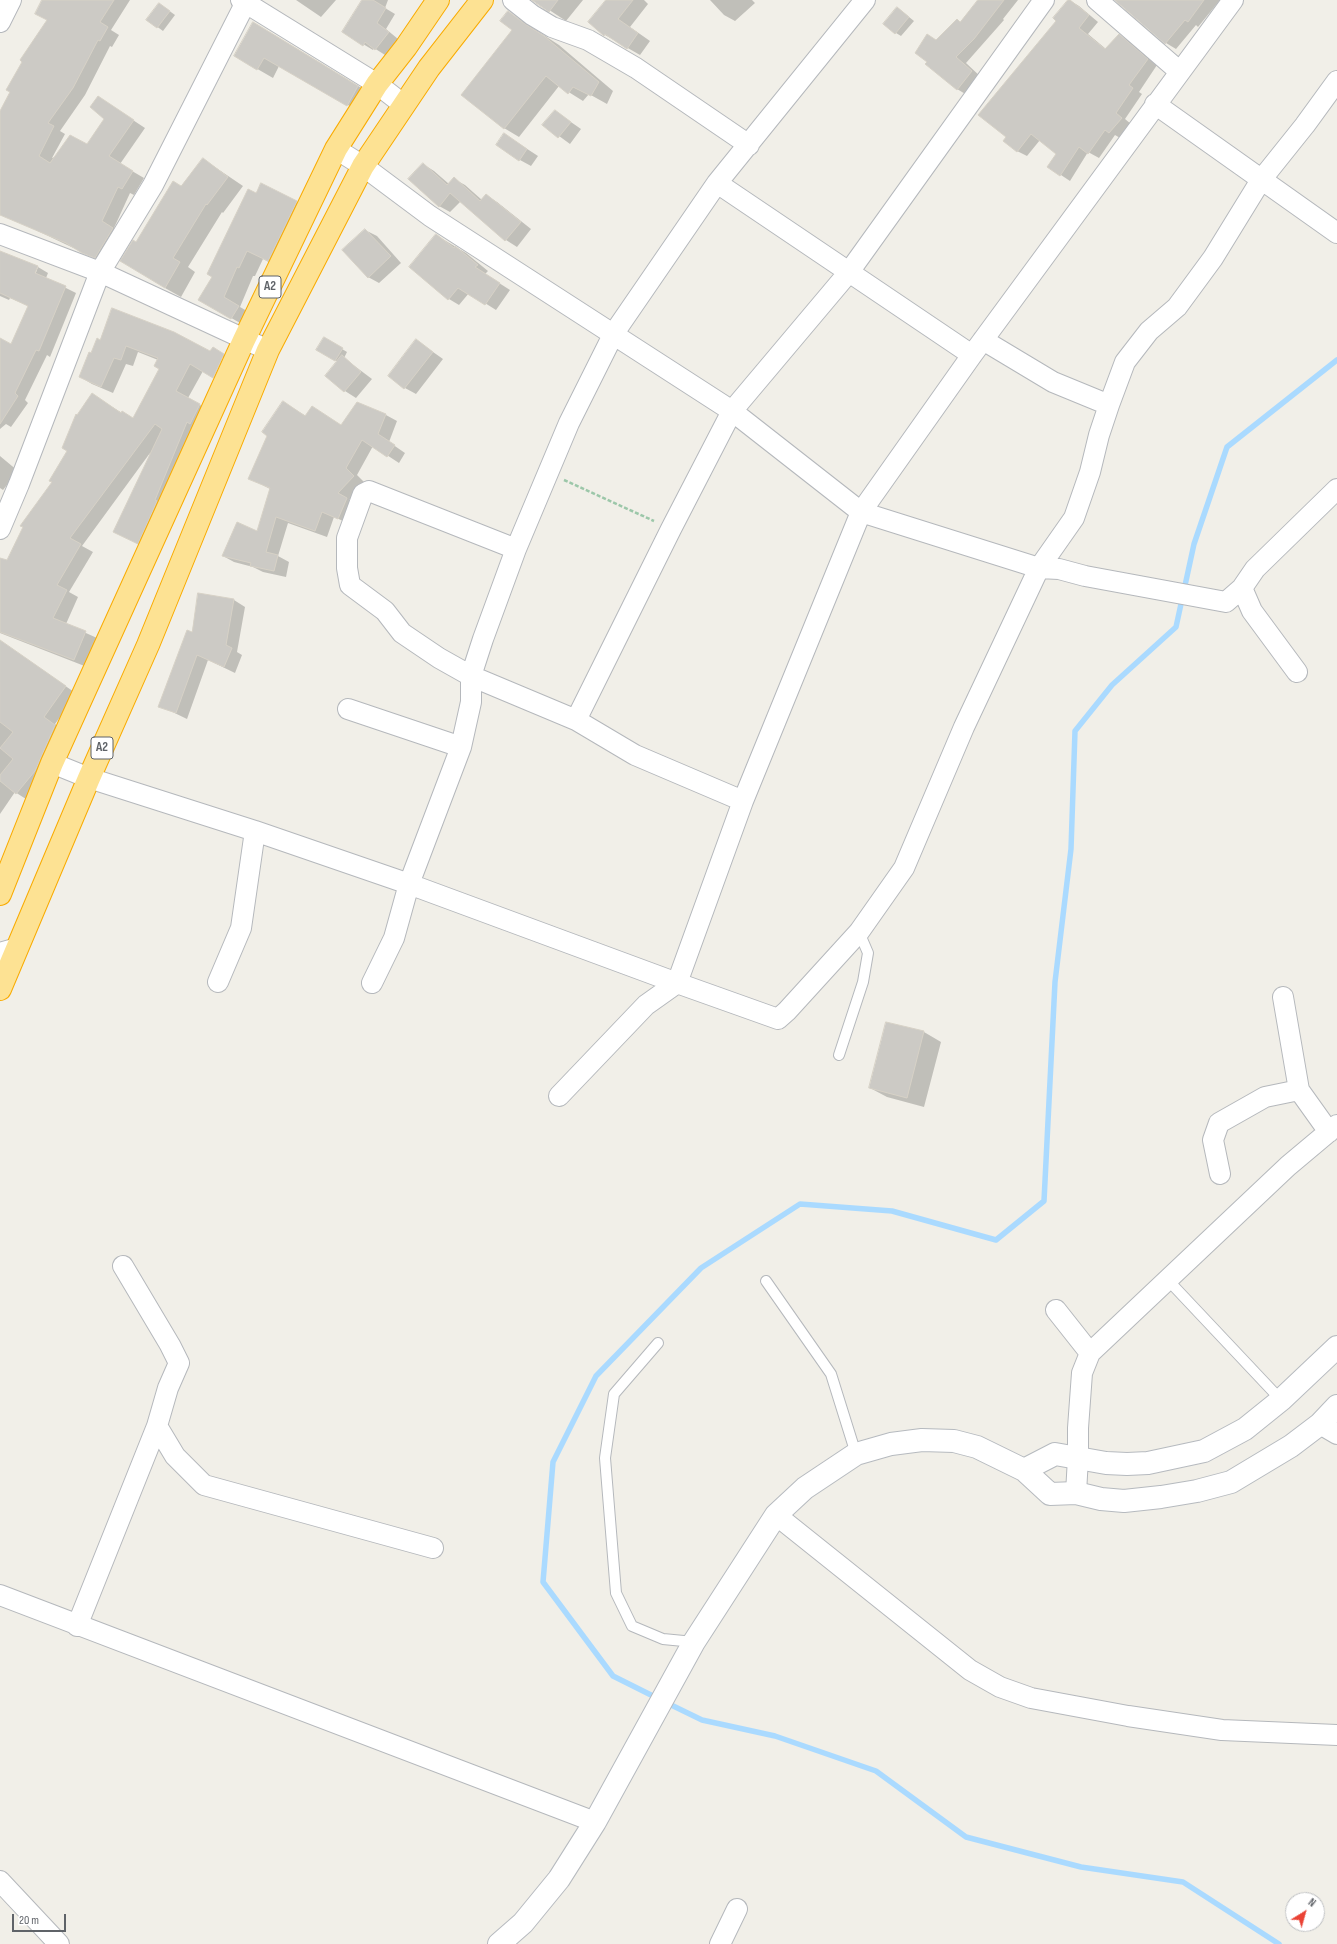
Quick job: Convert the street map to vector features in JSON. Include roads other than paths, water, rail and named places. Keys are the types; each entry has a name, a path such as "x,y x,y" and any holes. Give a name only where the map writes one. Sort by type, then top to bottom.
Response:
{"highway":[{"name":"A2","path":"0,894 52,763 244,340 336,150 377,84 406,47 438,0"},
{"name":"A2","path":"0,989 9,951 89,778 148,645 268,350 363,166 429,68 482,0"},
{"path":"174,496 204,508"}],"street":[{"path":"0,22 11,0"},
{"path":"513,0 532,15 552,27 588,40 636,68 749,145"},
{"path":"372,983 394,938 409,884 461,747 470,702 471,676 482,639 547,473 569,423 614,333 717,182 749,145 865,0"},
{"path":"576,720 671,529 732,411 849,272 1044,0"},
{"path":"1097,0 1179,71"},
{"path":"559,1096 646,1006 677,983 743,802 861,512 978,347 1179,71 1233,0"},
{"path":"0,529 19,484 100,272 153,185 244,1 377,84 404,105"},
{"path":"52,763 89,778 254,831 409,884 778,1019 787,1012 859,932 904,868 964,727 1039,568 1074,518 1090,472 1108,405 1125,362 1149,331 1177,307 1213,258 1261,180 1337,81"},
{"path":"1155,104 1337,233"},
{"path":"336,150 363,166 430,216 614,333 732,411 861,512 1039,568 1059,569 1141,587 1226,602 1242,588 1255,569 1337,488"},
{"path":"717,182 849,272 978,347 1053,382 1108,405"},
{"path":"0,234 100,272 268,350"},
{"path":"516,550 369,491 363,494 347,538 347,568 350,585 385,611 402,633 440,658 471,676 576,720 635,755 743,802"},
{"path":"1242,588 1252,611 1297,672"},
{"path":"348,709 461,747"},
{"path":"218,982 241,928 254,831"},
{"path":"1076,1493 1078,1428 1082,1373 1090,1353 1288,1166 1333,1129 1298,1090 1283,997"},
{"path":"1220,1174 1214,1140 1219,1123 1265,1097 1298,1090"},
{"path":"77,1626 157,1426 168,1388 179,1363 170,1345 122,1266"},
{"path":"1056,1310 1090,1353"},
{"path":"1024,1470 1055,1454 1106,1463 1128,1464 1148,1463 1204,1451 1245,1429 1281,1400 1337,1347"},
{"path":"499,1944 523,1924 559,1879 595,1822 694,1642 776,1515 804,1488 856,1454 892,1444 922,1440 954,1440 977,1446 1024,1470 1050,1494 1076,1493 1101,1499 1124,1501 1176,1495 1231,1482 1291,1446 1328,1429 1337,1406"},
{"path":"157,1426 175,1456 204,1484 433,1548"},
{"path":"776,1515 970,1670 1000,1686 1031,1698 1128,1716 1222,1730 1337,1735"},
{"path":"0,1595 77,1626 595,1822"},
{"path":"0,1881 60,1944"},
{"path":"720,1944 737,1909"}],"lane":[{"path":"839,1055 863,982 868,953 859,932"},
{"path":"1167,1279 1281,1400"},
{"path":"766,1281 831,1374 856,1454"},
{"path":"658,1343 614,1394 605,1458 616,1593 632,1626 662,1639 694,1642"}],"waterway":[{"path":"657,1698 613,1676 543,1582 553,1462 596,1376 701,1268 800,1204 892,1211 996,1240 1044,1201 1055,982 1071,849 1075,731 1112,685 1176,627 1194,544 1227,447 1337,360"},
{"path":"665,1702 702,1720 775,1736 876,1771 966,1837 1081,1867 1183,1882 1279,1944"}]}
